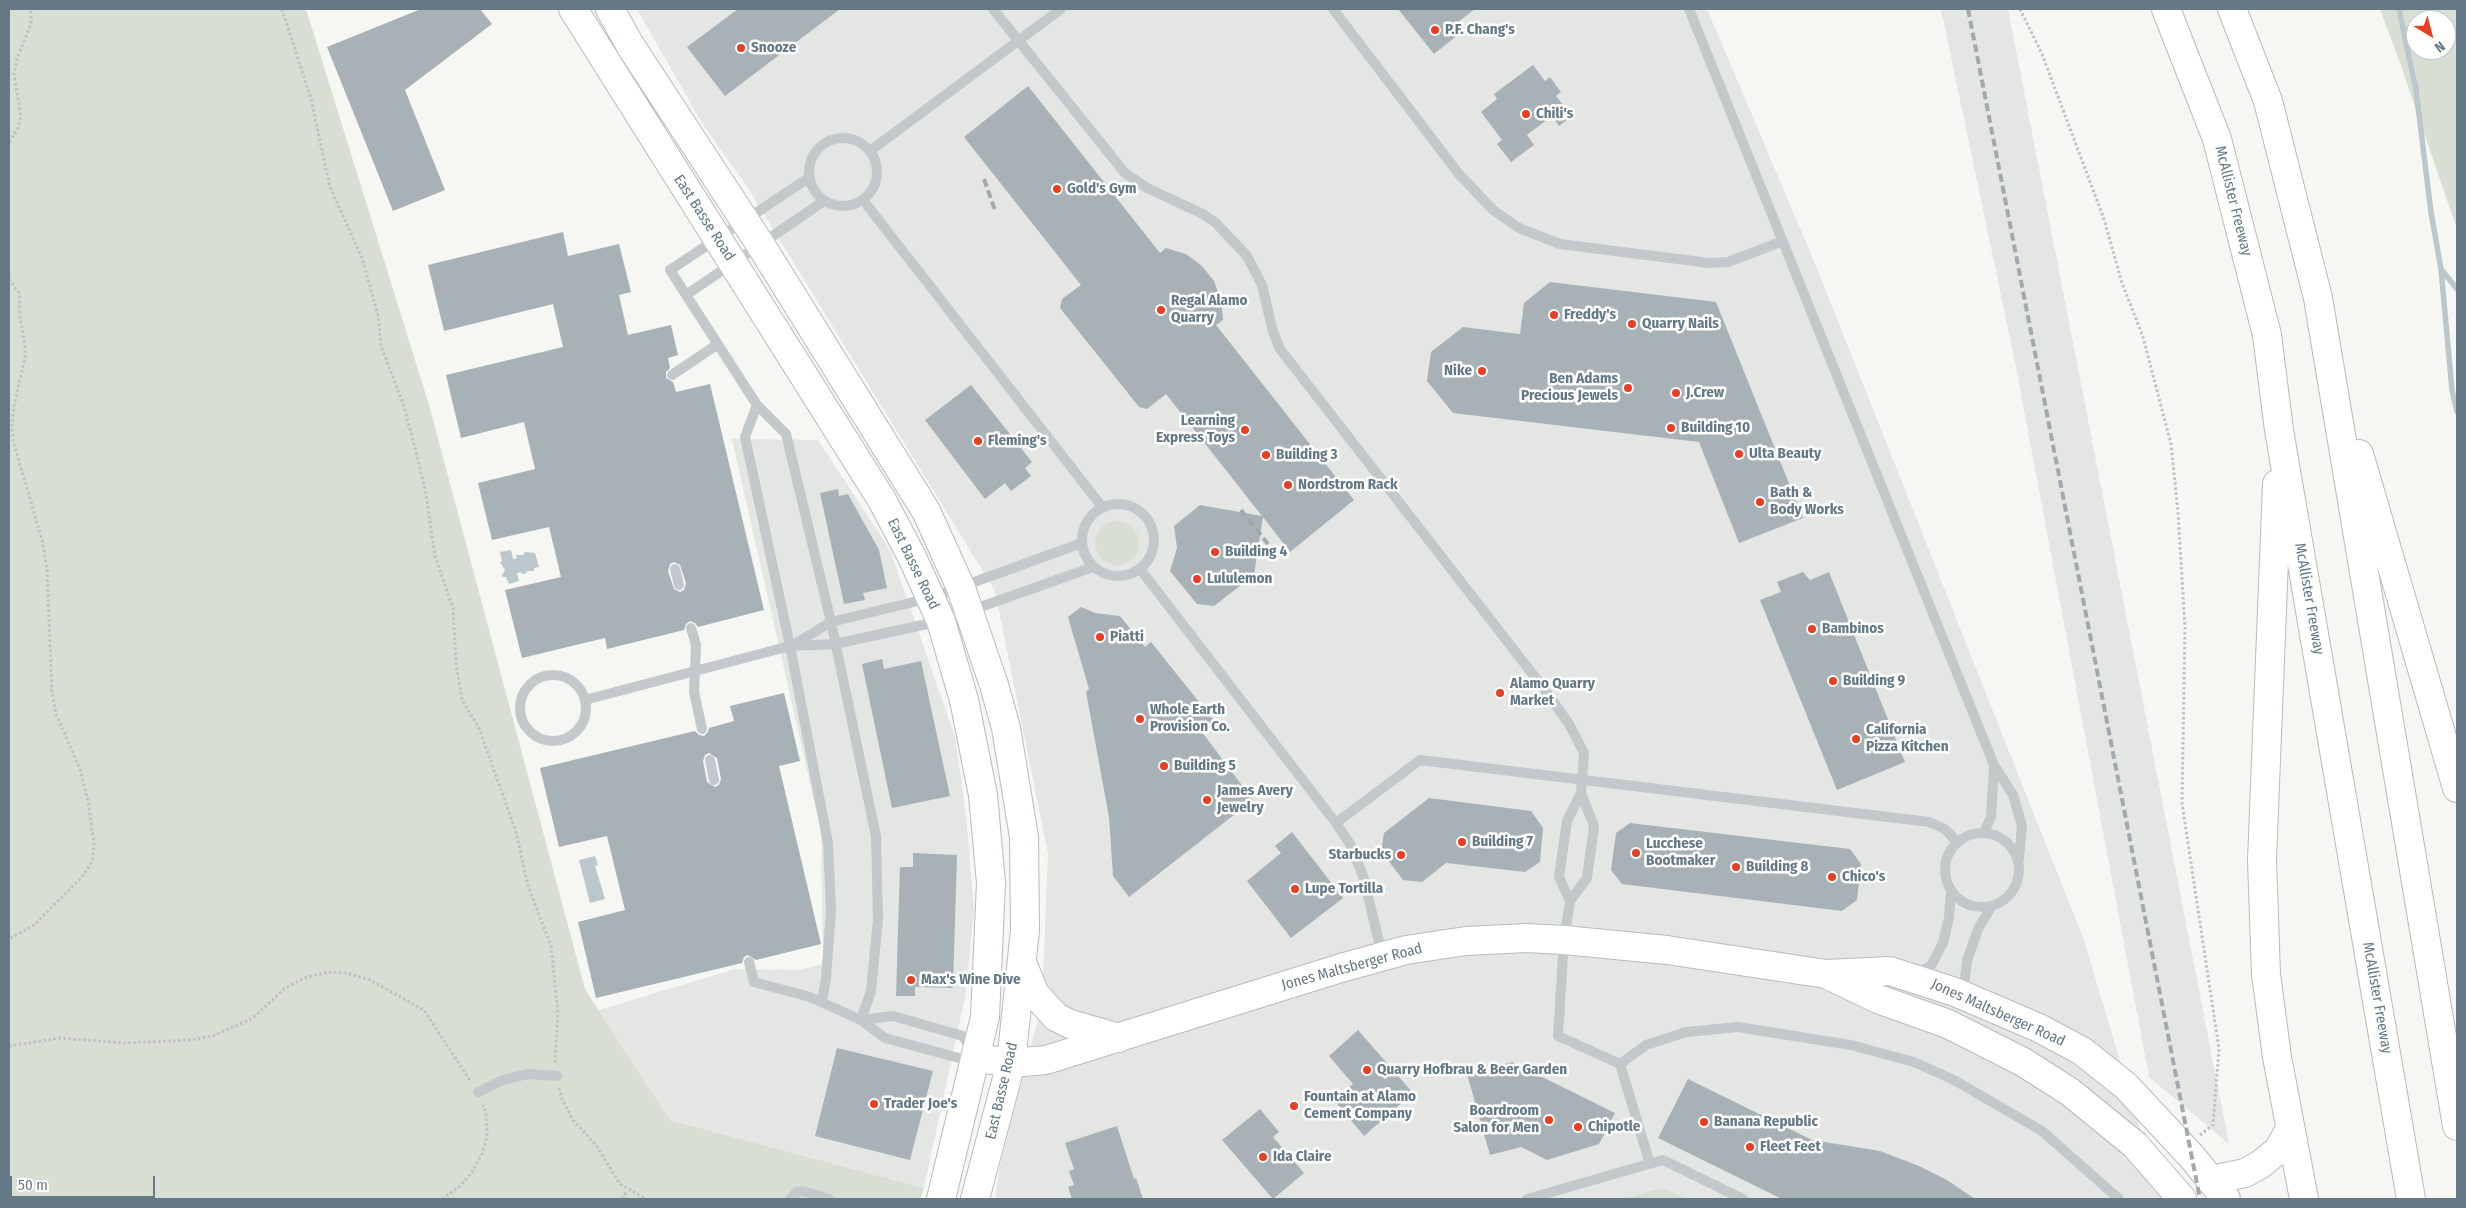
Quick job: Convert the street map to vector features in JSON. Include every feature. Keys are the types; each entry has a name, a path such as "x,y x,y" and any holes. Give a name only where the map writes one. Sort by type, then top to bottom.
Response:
{"main road":[{"name":"East Basse Road","path":"573,9 882,500 912,557 935,610 964,700 983,795 991,882 985,1017 977,1058 942,1199"},
{"name":"McAllister Freeway","path":"2166,9 2217,139 2267,335 2279,430 2411,1199"},
{"path":"2232,9 2268,101 2318,298 2457,1126"},
{"name":"East Basse Road","path":"616,20 745,220 926,511 965,600 994,685 1017,787 1024,838 1025,897 1022,962 1011,1063 975,1199"},
{"path":"596,47 616,20"},
{"path":"2322,324 2457,788"},
{"path":"2279,430 2262,860 2266,974 2290,1128 2304,1199"},
{"name":"Jones Maltsberger Road","path":"977,1058 1011,1063 1046,1060 1406,950 1466,941 1526,938 1564,940 1667,950 1826,974 1890,971 1911,976 1963,995 2039,1028 2082,1051 2126,1086 2184,1149 2218,1190"},
{"path":"1022,962 1035,994 1056,1017 1070,1024 1118,1038"},
{"name":"Jones Maltsberger Road","path":"1826,974 1878,999 1948,1024 2023,1062 2070,1092 2135,1145 2182,1199"},
{"path":"2218,1190 2261,1164 2278,1150 2290,1128"}],"lane":[{"path":"992,9 1125,173 1148,188 1216,222 1248,256 1262,284 1273,332 1280,349 1542,686 1569,724 1584,753 1581,793 1567,821 1559,877 1570,901"},
{"path":"870,151 1061,9"},
{"path":"1333,9 1459,174 1493,210 1519,228 1560,244 1709,263 1728,262 1783,241"},
{"path":"1690,9 1994,764 2013,795 2022,826 2019,859 2020,875 2015,889 2005,900 1991,906 1976,907 1962,902 1951,892 1946,881 1944,869 1947,857 1957,842 1972,834 1993,833 2010,843 2019,859"},
{"path":"836,139 848,139 860,143 870,151 876,163 877,177 872,190 863,200 851,206 837,206 824,201 812,186 810,177 810,165 815,153 824,144 836,139"},
{"path":"810,177 670,270 757,405 786,434 835,644 876,836 878,919 871,991 862,1020"},
{"path":"863,200 1103,508"},
{"path":"686,294 824,201"},
{"path":"672,375 718,344"},
{"path":"757,405 745,437 790,646 828,843 831,910 826,979 822,1002"},
{"path":"1122,505 1133,508 1143,515 1150,525 1154,536 1153,548 1148,560 1140,569 1122,576 1102,572 1093,567 1086,556 1082,543 1087,522 1103,508 1122,505"},
{"path":"790,646 830,622 935,610 965,600 1082,543"},
{"path":"585,700 790,646 835,644 965,600 1093,567"},
{"path":"675,569 679,585"},
{"path":"1140,569 1336,823 1350,844 1363,876 1383,957"},
{"path":"691,628 696,645 694,692 702,729"},
{"path":"544,676 570,679 580,688 585,700 586,712 582,725 574,734 562,740 549,741 537,738 527,729 521,718 520,704 524,692 533,682 544,676"},
{"path":"710,760 714,780"},
{"path":"1336,823 1420,760 1929,822 1945,829 1957,842"},
{"path":"1984,832 1991,817 1994,764"},
{"path":"1581,793 1594,826 1587,878 1570,901 1564,940 1558,1036 1620,1064 1650,1164"},
{"path":"1911,976 1931,966 1943,942 1949,918 1951,892"},
{"path":"1963,995 1967,961 1978,929 1991,906"},
{"path":"749,962 754,982 822,1002 862,1020 885,1038 959,1058 977,1058"},
{"path":"862,1020 893,1016 963,1036 977,1058"},
{"path":"1620,1064 1646,1046 1686,1032 1738,1027 1851,1045 1914,1062 1970,1089 2042,1131 2120,1199"},
{"path":"478,1092 503,1080 528,1074 557,1076"},
{"path":"1527,1199 1663,1160 1743,1199"},
{"path":"790,1199 797,1192 803,1192 829,1199"}],"path":[{"path":"9,142 18,128 21,116 14,74 17,59 31,24 31,9"},
{"path":"282,9 311,99 327,176 362,258 378,315 381,346 404,406 426,494 435,556 453,608 456,663 462,700 479,728 516,832 528,886 551,946 558,1014 557,1076 562,1099 574,1120 596,1145 620,1184 628,1191 646,1199"},
{"path":"2020,9 2042,54 2104,219 2122,282 2143,338 2171,444 2178,512 2185,628 2182,803 2219,1049 2213,1125 2184,1149"},
{"path":"9,279 18,293 25,344 25,357 14,406 12,426 14,444 42,540 47,568 52,692 56,714 80,769 88,801 94,844 92,862 83,876 32,926 9,939"},
{"path":"9,1046 60,1038 124,1043 190,1040 213,1036 253,1018 285,988 307,977 329,972 347,973 370,980 424,1010 478,1092 486,1114 487,1136 482,1154 472,1172 459,1187 442,1199"},
{"path":"623,1199 623,1196 628,1191"}],"shaded area":[{"path":"9,9 306,9 429,405 585,989 670,1120 924,1188 920,1199 9,1199"},
{"name":"Alamo Quarry Market","path":"637,9 1707,9 1816,266 2084,940 2161,1199 1689,1199 1661,1188 1623,1199 995,1199 1000,1165 1042,1003 1048,854 995,591 746,185 702,123"},
{"path":"1941,9 2008,9 2229,1144 2149,1077 2015,362"},
{"path":"2380,9 2457,9 2457,229 2399,60"},
{"path":"732,439 818,440 890,550 955,737 966,815 974,910 965,997 924,1188 670,1120 599,1010 735,969 800,970 823,964 821,832"},
{"path":"1117,521 1129,525 1135,531 1139,543 1135,555 1129,561 1117,565 1105,561 1099,555 1095,543 1099,531 1105,525"},
{"path":"511,550 513,559 517,558 516,555 524,555 524,552 535,553 539,567 534,568 534,571 526,571 527,573 517,573 519,581 509,584 506,577 502,575 505,570 500,562 502,561 500,552"},
{"path":"595,856 598,865 595,866 605,899 590,903 579,860"},
{"path":"1661,1188 1689,1199 1623,1199"}],"building":[{"path":"421,9 480,9 492,24 405,90 445,190 393,211 327,47"},
{"path":"738,9 840,9 725,96 687,47"},
{"name":"P.F. Chang's","path":"1398,9 1475,9 1453,26 1459,34 1434,54"},
{"name":"Chili's","path":"1533,65 1545,81 1550,77 1561,92 1556,96 1572,116 1559,126 1552,116 1527,135 1534,145 1511,162 1497,144 1502,140 1481,112 1497,99 1494,94"},
{"path":"1028,86 1160,253 1166,248 1186,254 1202,266 1214,281 1221,300 1223,320 1216,325 1354,500 1290,552 1263,517 1254,575 1214,606 1197,604 1170,571 1177,548 1174,526 1200,505 1262,516 1166,394 1147,409 1139,407 1060,308 1062,299 1081,285 964,137"},
{"path":"563,232 568,256 619,244 631,292 619,295 628,335 671,325 678,355 668,358 670,368 666,372 666,378 673,382 676,392 710,384 764,610 698,627 690,621 686,624 684,630 607,649 605,638 522,658 505,590 561,577 549,527 492,540 478,483 535,469 524,422 461,438 446,375 563,347 553,304 444,331 428,265","holes":["674,562 680,565 686,583 684,590 680,592 674,589 668,571 670,564"]},
{"name":"Building 10","path":"1550,282 1716,302 1803,518 1739,543 1699,442 1453,413 1427,381 1431,352 1463,327 1520,334 1524,303"},
{"name":"Fleming's","path":"971,385 1032,462 1025,468 1031,476 1011,491 1005,483 985,499 925,420"},
{"path":"838,489 839,496 848,494 879,550 887,588 863,593 865,600 844,604 820,493"},
{"name":"Building 9","path":"1803,572 1810,580 1829,572 1905,762 1837,790 1760,600 1781,592 1777,582"},
{"name":"Building 5","path":"1081,607 1095,613 1120,616 1145,647 1151,642 1215,722 1202,732 1253,800 1129,897 1113,876 1109,817 1086,692 1089,689 1068,617"},
{"path":"882,659 884,669 921,661 950,796 892,808 862,664"},
{"path":"784,693 800,761 779,766 821,944 756,960 748,955 744,957 742,963 596,998 578,922 625,910 607,836 559,847 540,768 695,731 699,735 704,736 709,728 734,721 730,706","holes":["709,753 717,758 721,779 719,785 715,787 707,782 703,761 705,755"]},
{"name":"Building 7","path":"1429,798 1531,811 1543,828 1540,862 1525,872 1446,863 1422,882 1403,880 1381,851 1384,833"},
{"name":"Building 8","path":"1630,823 1850,849 1861,864 1857,900 1842,911 1622,884 1611,870 1616,833"},
{"name":"Lupe Tortilla","path":"1292,832 1343,898 1291,938 1247,881 1281,853 1275,846"},
{"path":"913,853 957,855 953,988 915,987 915,996 896,996 900,867 913,867"},
{"name":"Quarry Hofbrau & Beer Garden","path":"1358,1030 1413,1093 1364,1136 1334,1100 1353,1084 1329,1056"},
{"name":"Trader Joe's","path":"837,1048 933,1071 910,1160 815,1136"},
{"path":"1512,1062 1615,1113 1599,1144 1547,1160 1521,1147 1490,1155 1467,1074"},
{"path":"1688,1079 1812,1140 1880,1151 1919,1166 1947,1180 1975,1199 1782,1199 1658,1138"},
{"name":"Ida Claire","path":"1260,1109 1279,1132 1273,1137 1304,1173 1273,1199 1222,1140"},
{"path":"1117,1126 1134,1179 1136,1178 1143,1199 1072,1199 1068,1187 1074,1185 1069,1171 1074,1169 1065,1143"}],"waterway":[{"path":"2399,9 2416,90 2431,212 2441,269 2452,390 2457,412"},
{"path":"2441,269 2457,289"}],"railway":[{"path":"1968,9 2200,1199"},
{"path":"984,179 996,213"},
{"path":"1241,510 1268,544"}],"place":[{"name":"P.F. Chang's","path":"1435,30"},
{"name":"Snooze","path":"741,48"},
{"name":"Chili's","path":"1526,114"},
{"name":"Gold's Gym","path":"1057,189"},
{"name":"Regal Alamo Quarry","path":"1161,310"},
{"name":"Freddy's","path":"1554,315"},
{"name":"Quarry Nails","path":"1632,324"},
{"name":"Nike","path":"1482,371"},
{"name":"Ben Adams Precious Jewels","path":"1628,388"},
{"name":"J.Crew","path":"1676,393"},
{"name":"Building 10","path":"1671,428"},
{"name":"Learning Express Toys","path":"1245,430"},
{"name":"Fleming's","path":"978,441"},
{"name":"Ulta Beauty","path":"1739,454"},
{"name":"Building 3","path":"1266,455"},
{"name":"Nordstrom Rack","path":"1288,485"},
{"name":"Bath & Body Works","path":"1760,502"},
{"name":"Building 4","path":"1215,552"},
{"name":"Lululemon","path":"1197,579"},
{"name":"Bambinos","path":"1812,629"},
{"name":"Piatti","path":"1100,637"},
{"name":"Building 9","path":"1833,681"},
{"name":"Alamo Quarry Market","path":"1500,693"},
{"name":"Whole Earth Provision Co.","path":"1140,719"},
{"name":"California Pizza Kitchen","path":"1856,739"},
{"name":"Building 5","path":"1164,766"},
{"name":"James Avery Jewelry","path":"1207,800"},
{"name":"Building 7","path":"1462,842"},
{"name":"Lucchese Bootmaker","path":"1636,853"},
{"name":"Starbucks","path":"1401,855"},
{"name":"Building 8","path":"1736,867"},
{"name":"Chico's","path":"1832,877"},
{"name":"Lupe Tortilla","path":"1295,889"},
{"name":"Max's Wine Dive","path":"911,980"},
{"name":"Quarry Hofbrau & Beer Garden","path":"1367,1070"},
{"name":"Trader Joe's","path":"874,1104"},
{"name":"Fountain at Alamo Cement Company","path":"1294,1106"},
{"name":"Boardroom Salon for Men","path":"1549,1120"},
{"name":"Banana Republic","path":"1704,1122"},
{"name":"Chipotle","path":"1578,1127"},
{"name":"Fleet Feet","path":"1750,1147"},
{"name":"Ida Claire","path":"1263,1157"}]}
